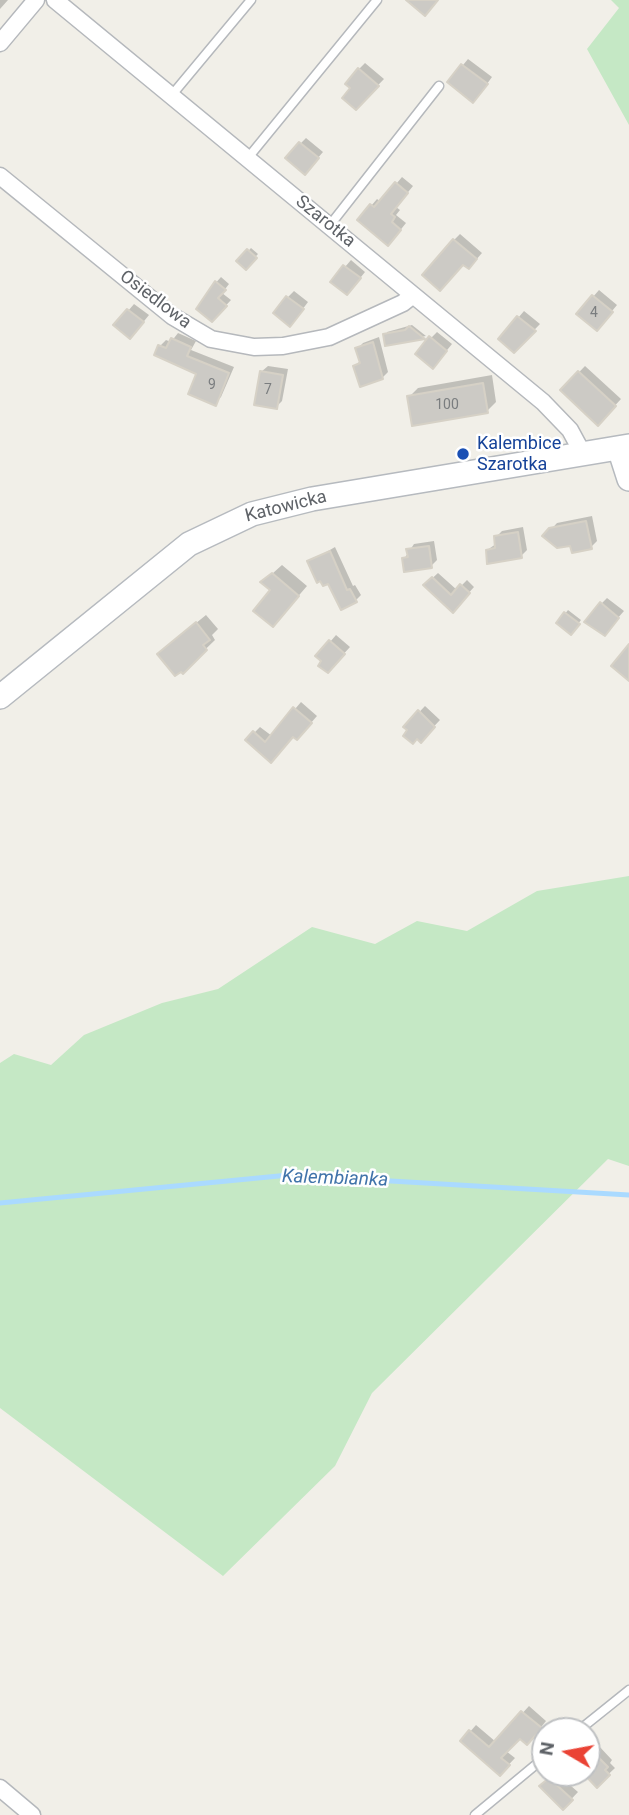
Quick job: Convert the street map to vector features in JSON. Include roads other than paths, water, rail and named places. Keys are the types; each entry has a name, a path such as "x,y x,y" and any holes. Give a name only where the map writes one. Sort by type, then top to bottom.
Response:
{"main road":[{"name":"Katowicka","path":"0,697 175,554 233,521 267,509 312,499 624,447"},
{"path":"624,447 629,479"}],"street":[{"path":"0,43 36,0"},
{"name":"Szarotka","path":"55,0 543,402 570,430 583,454"},
{"name":"Osiedlowa","path":"0,176 172,316 211,339 254,347 283,346 329,337 404,303 413,295"},
{"path":"0,1788 32,1815"}],"lane":[{"path":"171,96 251,0"},
{"path":"247,159 377,0"},
{"path":"330,225 439,86"},
{"path":"595,1717 629,1690"},
{"path":"475,1815 531,1769"}],"waterway":[{"name":"Kalembianka","path":"0,1203 289,1175 629,1195"}],"place":[{"name":"Kalembice Szarotka","path":"463,454"}]}
